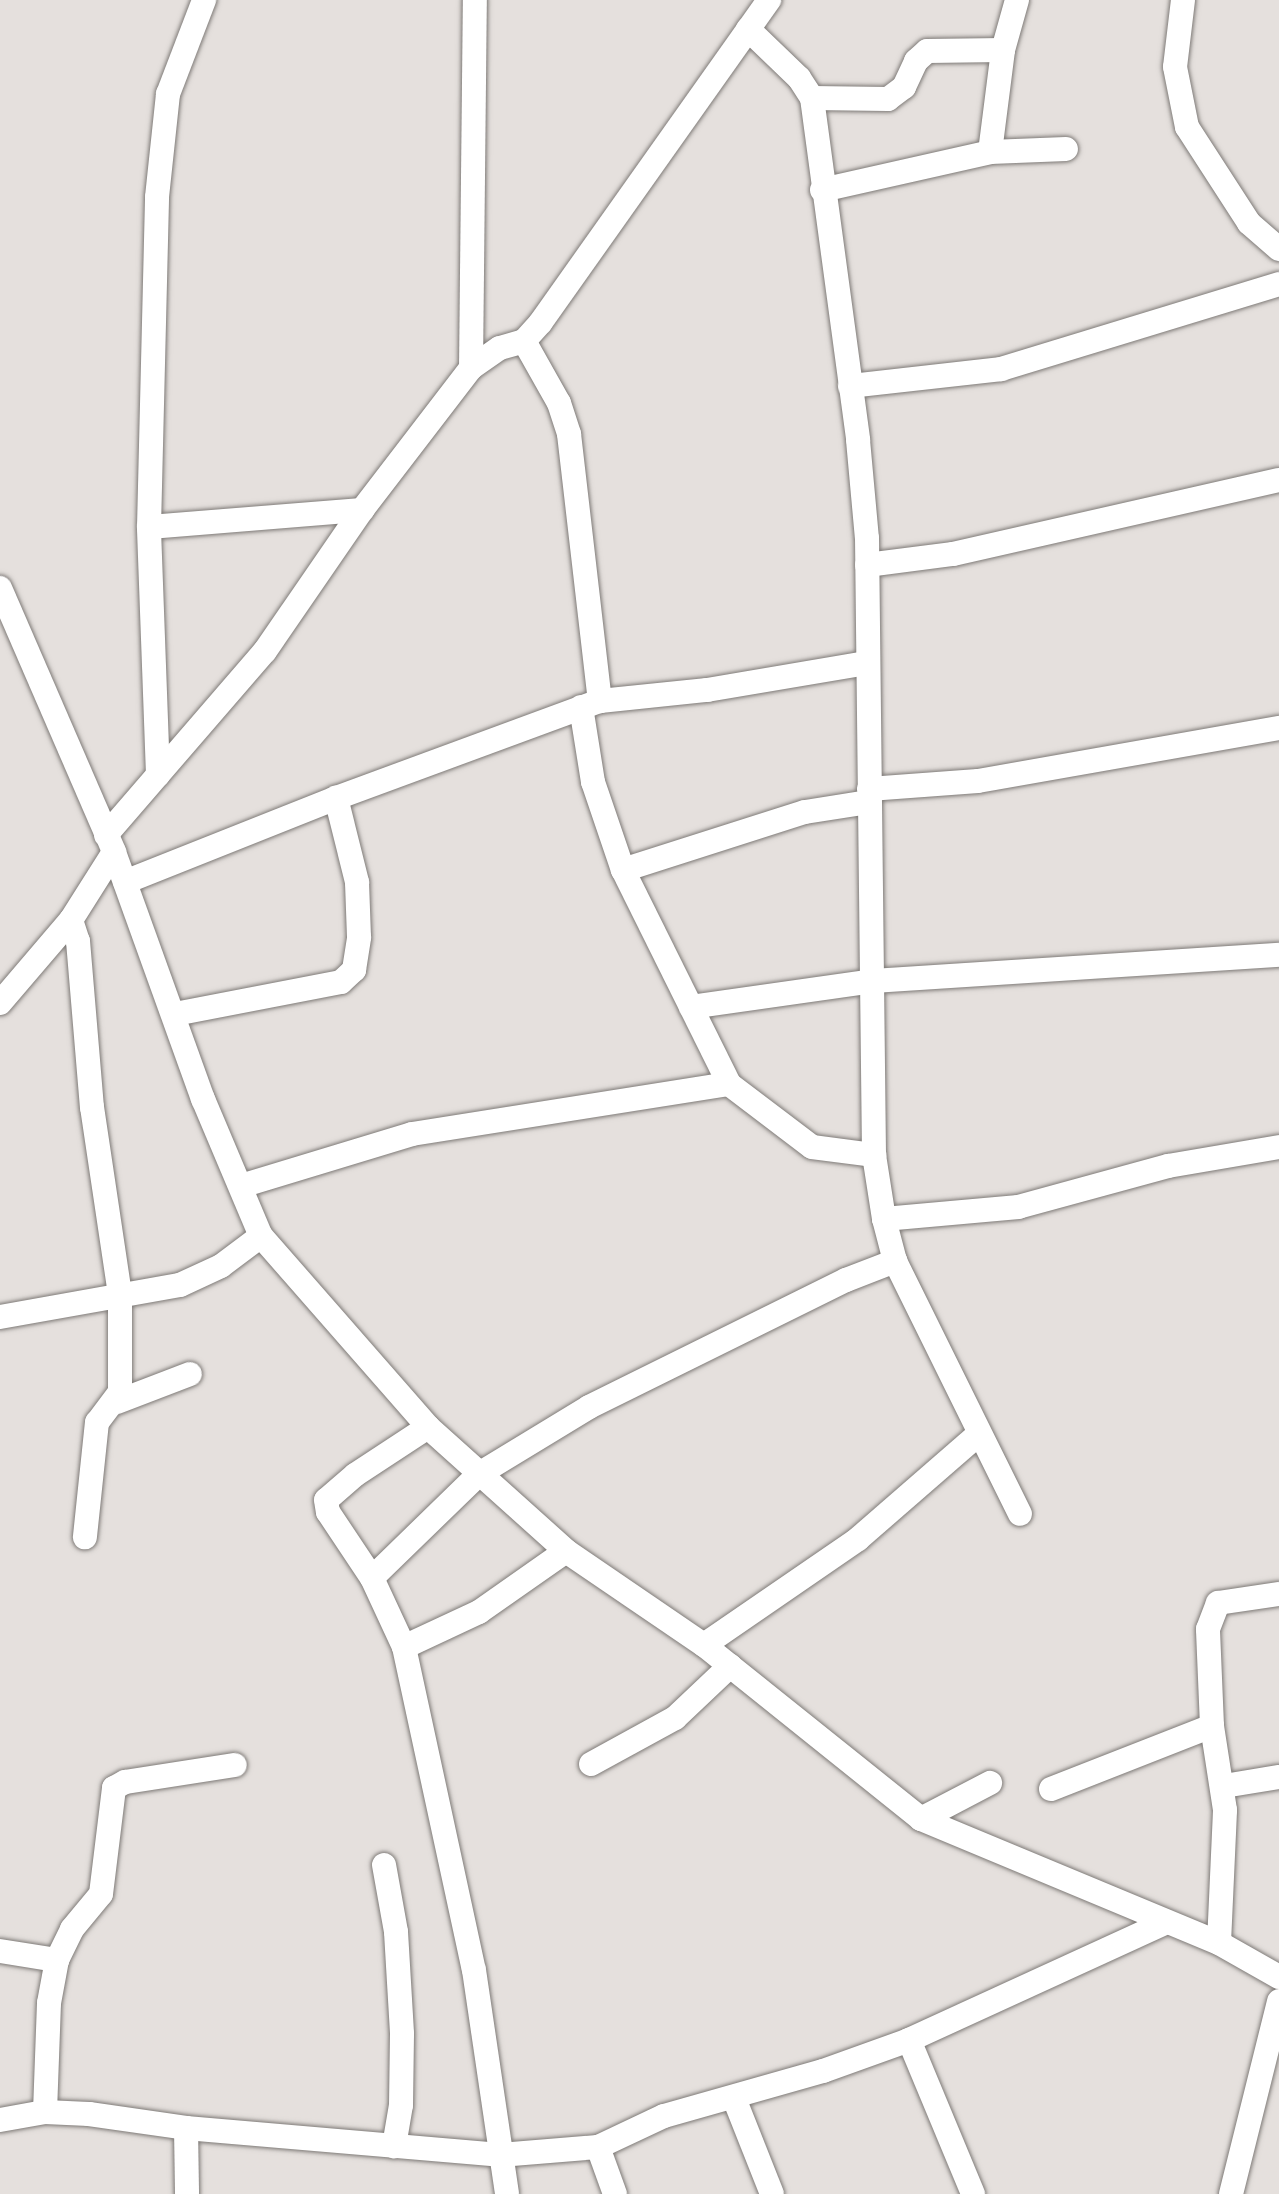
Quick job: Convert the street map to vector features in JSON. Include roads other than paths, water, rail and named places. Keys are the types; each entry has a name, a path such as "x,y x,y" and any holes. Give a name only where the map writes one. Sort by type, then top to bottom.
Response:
{"street":[{"path":"158,775 149,527 162,120 177,64 204,0"},
{"path":"471,368 475,0"},
{"path":"0,1003 71,920 110,844 158,775 265,650 362,510 471,368 499,348 524,341 769,0"},
{"path":"990,152 1003,50 1017,0"},
{"path":"1183,0 1175,67 1187,127 1249,223 1279,249"},
{"path":"748,29 799,78 812,99 866,513 874,1155 884,1219 895,1261 1020,1514"},
{"path":"812,99 888,99 904,87 916,61 927,51 1003,50"},
{"path":"822,190 990,152 1066,149"},
{"path":"850,386 1000,369 1279,284"},
{"path":"524,341 559,403 569,434 591,704 593,782 623,870 729,1084 811,1147 874,1155"},
{"path":"867,565 953,554 1279,480"},
{"path":"149,527 362,510"},
{"path":"0,588 110,844 175,1014 203,1098 261,1236 428,1427 566,1551 704,1645 921,1819 971,1843 1091,1888 1165,1923 1219,1943 1279,1977"},
{"path":"125,882 336,798 591,704 707,691 866,663"},
{"path":"623,870 805,812 869,796 990,779 1279,728"},
{"path":"175,1014 341,982 354,970 359,937 357,882 336,798"},
{"path":"71,920 78,941 94,1119 120,1295 120,1392 117,1402"},
{"path":"691,1007 873,981 1279,955"},
{"path":"241,1185 412,1134 729,1084"},
{"path":"884,1219 1018,1207 1168,1166 1279,1147"},
{"path":"0,1317 200,1278 261,1236"},
{"path":"372,1578 479,1474 589,1407 846,1280 895,1261"},
{"path":"85,1538 97,1422 117,1402 190,1374"},
{"path":"428,1427 355,1475 326,1500 328,1512 372,1578 404,1647 474,1970 506,2194"},
{"path":"704,1645 858,1539 979,1434"},
{"path":"404,1647 479,1612 566,1551"},
{"path":"1219,1943 1224,1786 1212,1726 1212,1613 1218,1603 1234,1597 1279,1594"},
{"path":"592,1764 675,1718 730,1666"},
{"path":"1051,1789 1212,1726"},
{"path":"45,2112 49,2003 57,1960 72,1929 101,1894 114,1788 125,1782 234,1765"},
{"path":"1224,1786 1279,1777"},
{"path":"921,1819 990,1783"},
{"path":"384,1865 396,1932 402,2034 401,2105 394,2146"},
{"path":"0,2120 45,2112 186,2128 500,2155 598,2147 664,2116 734,2098 909,2040 1165,1923"},
{"path":"0,1951 57,1960"},
{"path":"1231,2194 1279,2001"},
{"path":"909,2040 974,2194"},
{"path":"734,2098 772,2194"},
{"path":"186,2128 187,2194"},
{"path":"598,2147 615,2194"}]}
